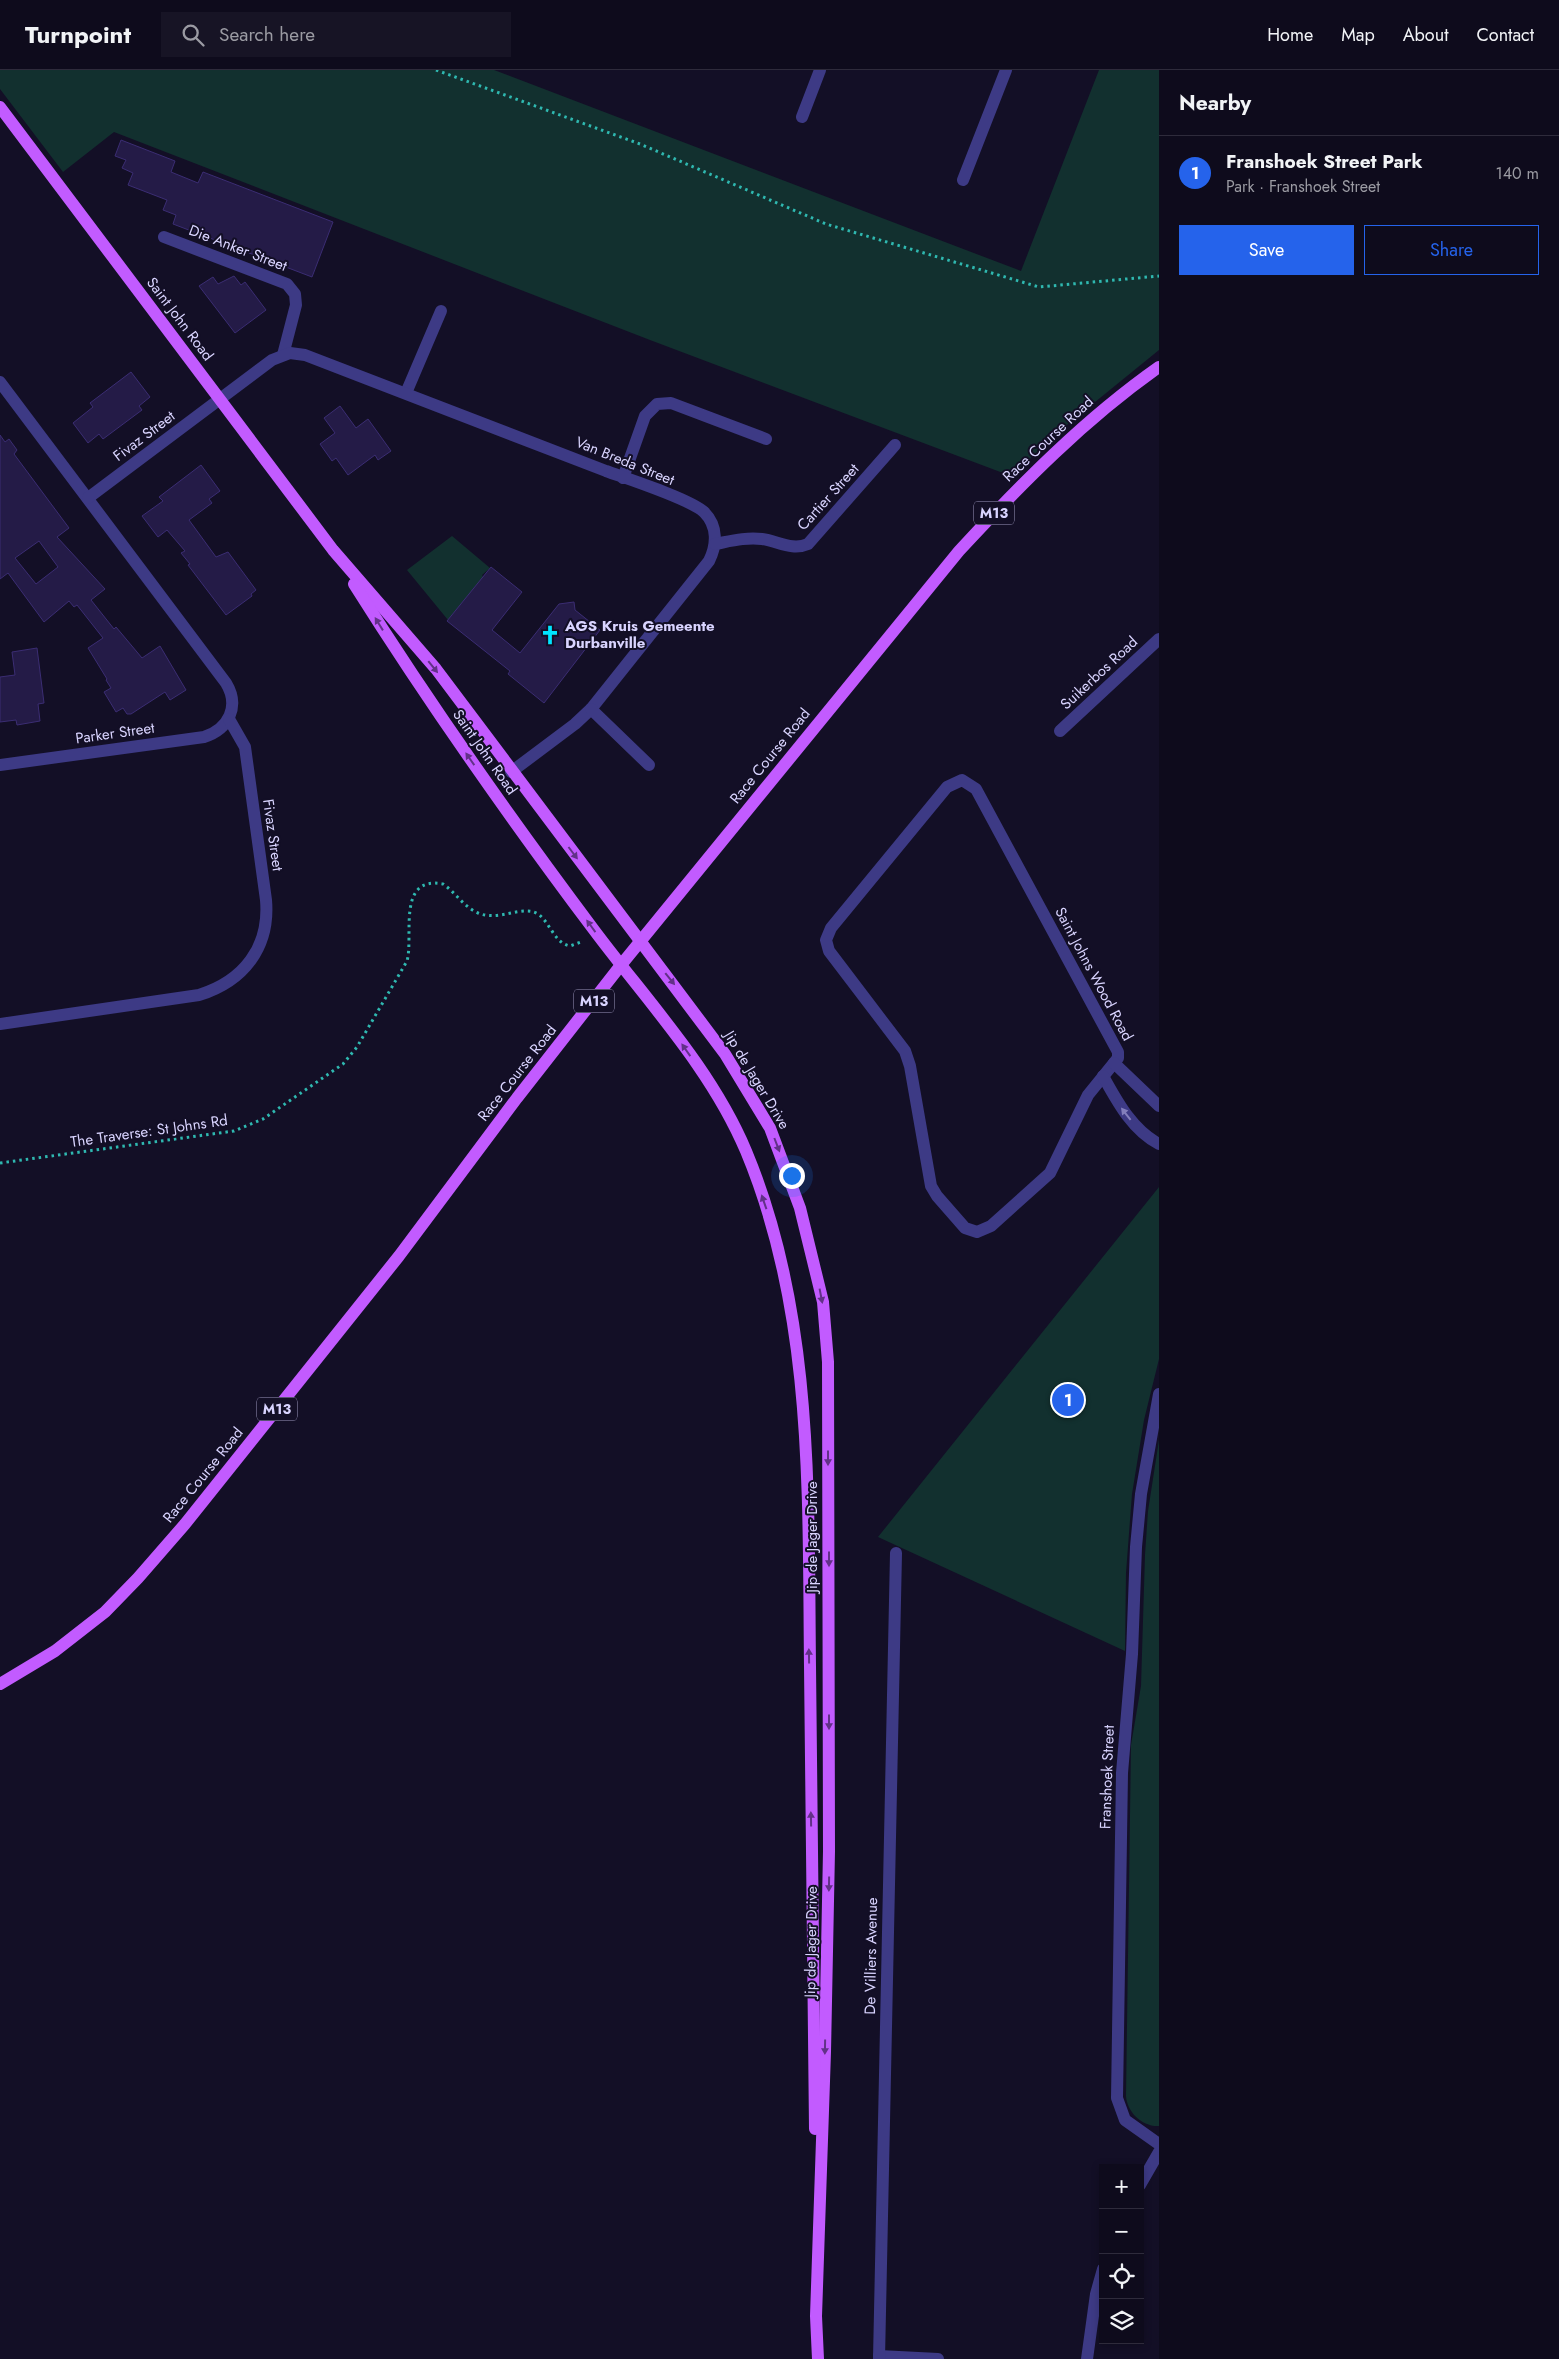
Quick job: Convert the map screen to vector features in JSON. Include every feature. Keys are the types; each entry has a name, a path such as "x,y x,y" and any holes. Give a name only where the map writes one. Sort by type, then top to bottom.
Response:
{"main road":[{"name":"Saint John Road","path":"0,107 333,550 436,670 640,942"},
{"name":"Race Course Road","path":"0,1684 22,1672 78,1634 105,1612 138,1578 185,1524 399,1256 621,965 959,551 1007,499 1063,445 1124,392 1159,367"},
{"name":"Saint John Road","path":"333,550 409,671 498,798 621,965"},
{"name":"Jip de Jager Drive","path":"640,942 715,1040 770,1128 800,1208 823,1302 828,1372 829,1851 825,2052 816,2316 812,2359"},
{"name":"Jip de Jager Drive","path":"621,965 651,1002 714,1090 745,1150 768,1214 784,1277 794,1328 800,1374 808,1492 814,2092 815,2140 820,2182"},
{"name":"Jip de Jager Drive","path":"816,2316 818,2359"}],"street":[{"path":"802,117 820,70"},
{"path":"963,180 1006,70"},
{"name":"Die Anker Street","path":"164,237 287,284 295,294 296,305 282,355"},
{"path":"406,393 441,311"},
{"name":"Van Breda Street","path":"282,355 290,353 305,355 623,478 703,512 715,530 715,544"},
{"path":"220,400 272,360 282,355"},
{"path":"0,384 226,683 233,700 229,719"},
{"name":"Fivaz Street","path":"88,498 220,400"},
{"path":"623,478 645,416 657,404 671,404 766,439"},
{"name":"Cartier Street","path":"715,544 746,538 763,539 796,548 808,544 815,539 895,445"},
{"path":"511,772 575,724 591,709 709,561 715,544"},
{"name":"Suikerbos Road","path":"1060,731 1159,639"},
{"path":"591,709 649,765"},
{"name":"Fivaz Street","path":"0,1024 199,995 218,988 235,978 252,959 264,937 267,913 266,900 244,747 229,719"},
{"name":"Parker Street","path":"0,765 204,737 219,731 229,719"},
{"name":"Saint Johns Wood Road","path":"962,780 976,789 1116,1046 1118,1058 1114,1063 1088,1095 1050,1173 991,1226 982,1231 969,1230 936,1196 929,1180 910,1066 905,1051 830,952 826,940 828,933 837,920 954,782 962,780"},
{"path":"1114,1063 1159,1106"},
{"path":"1103,1076 1117,1101 1138,1129 1148,1138 1159,1144"},
{"name":"Franshoek Street","path":"1159,1394 1141,1494 1136,1547 1132,1654 1122,1773 1118,2098 1125,2120 1159,2144"},
{"name":"De Villiers Avenue","path":"879,2358 896,1554"},
{"path":"1144,2178 1159,2152"},
{"path":"1087,2359 1099,2283"},
{"path":"879,2358 938,2359"}],"path":[{"path":"436,70 640,144 826,224 1039,287 1159,276"},
{"name":"The Traverse: St Johns Rd","path":"0,1163 234,1131 250,1126 277,1111 339,1067 357,1047 407,961 410,948 410,904 416,893 425,886 443,884 469,908 485,915 504,916 521,911 532,911 540,916 562,944 570,946 581,942"}],"green space":[{"path":"0,70 494,70 1021,271 1099,70 1159,70 1159,350 1068,424 1011,476 650,340 114,132 63,172 0,89"},
{"path":"452,536 490,568 482,575 483,577 448,620 407,570"},
{"path":"1159,1187 1159,1359 1144,1420 1132,1494 1126,1573 1125,1651 878,1537"},
{"path":"1159,1440 1159,2126 1153,2126 1141,2121 1132,2113 1126,2096 1131,1745 1141,1686 1148,1511"}],"building":[{"path":"121,140 175,161 171,172 198,183 203,172 333,222 312,277 173,224 176,215 163,210 167,200 128,185 133,173 122,168 126,160 115,156"},
{"path":"234,276 241,285 245,282 266,310 235,333 199,286 213,277 218,284"},
{"path":"131,372 150,397 139,406 142,410 103,439 99,434 88,443 73,423 93,407 90,403"},
{"path":"340,406 356,428 368,419 391,451 378,460 375,455 348,475 336,458 332,461 320,444 335,433 324,418"},
{"path":"0,435 5,442 9,439 17,450 14,454 69,528 57,537 105,589 91,600 114,629 116,627 142,658 160,646 186,690 170,700 165,692 131,714 127,714 123,708 116,712 104,692 111,688 88,648 103,638 77,605 74,607 69,601 44,622 8,573 0,579","holes":["39,541 58,567 36,584 15,558"]},
{"path":"201,465 220,491 209,499 212,503 189,520 216,557 228,552 256,590 251,594 252,596 226,615 188,565 190,564 181,553 185,551 167,530 158,537 142,516 163,501 159,497"},
{"name":"AGS Kruis Gemeente Durbanville","path":"491,567 522,592 492,630 520,653 559,604 574,602 575,610 600,630 544,703 508,674 510,671 447,621"},
{"path":"37,648 44,703 38,704 40,721 17,725 16,720 0,722 0,677 15,675 12,652"}],"place":[{"name":"AGS Kruis Gemeente Durbanville","path":"550,635"},
{"name":"Franshoek Street Park","path":"1068,1400"}]}
